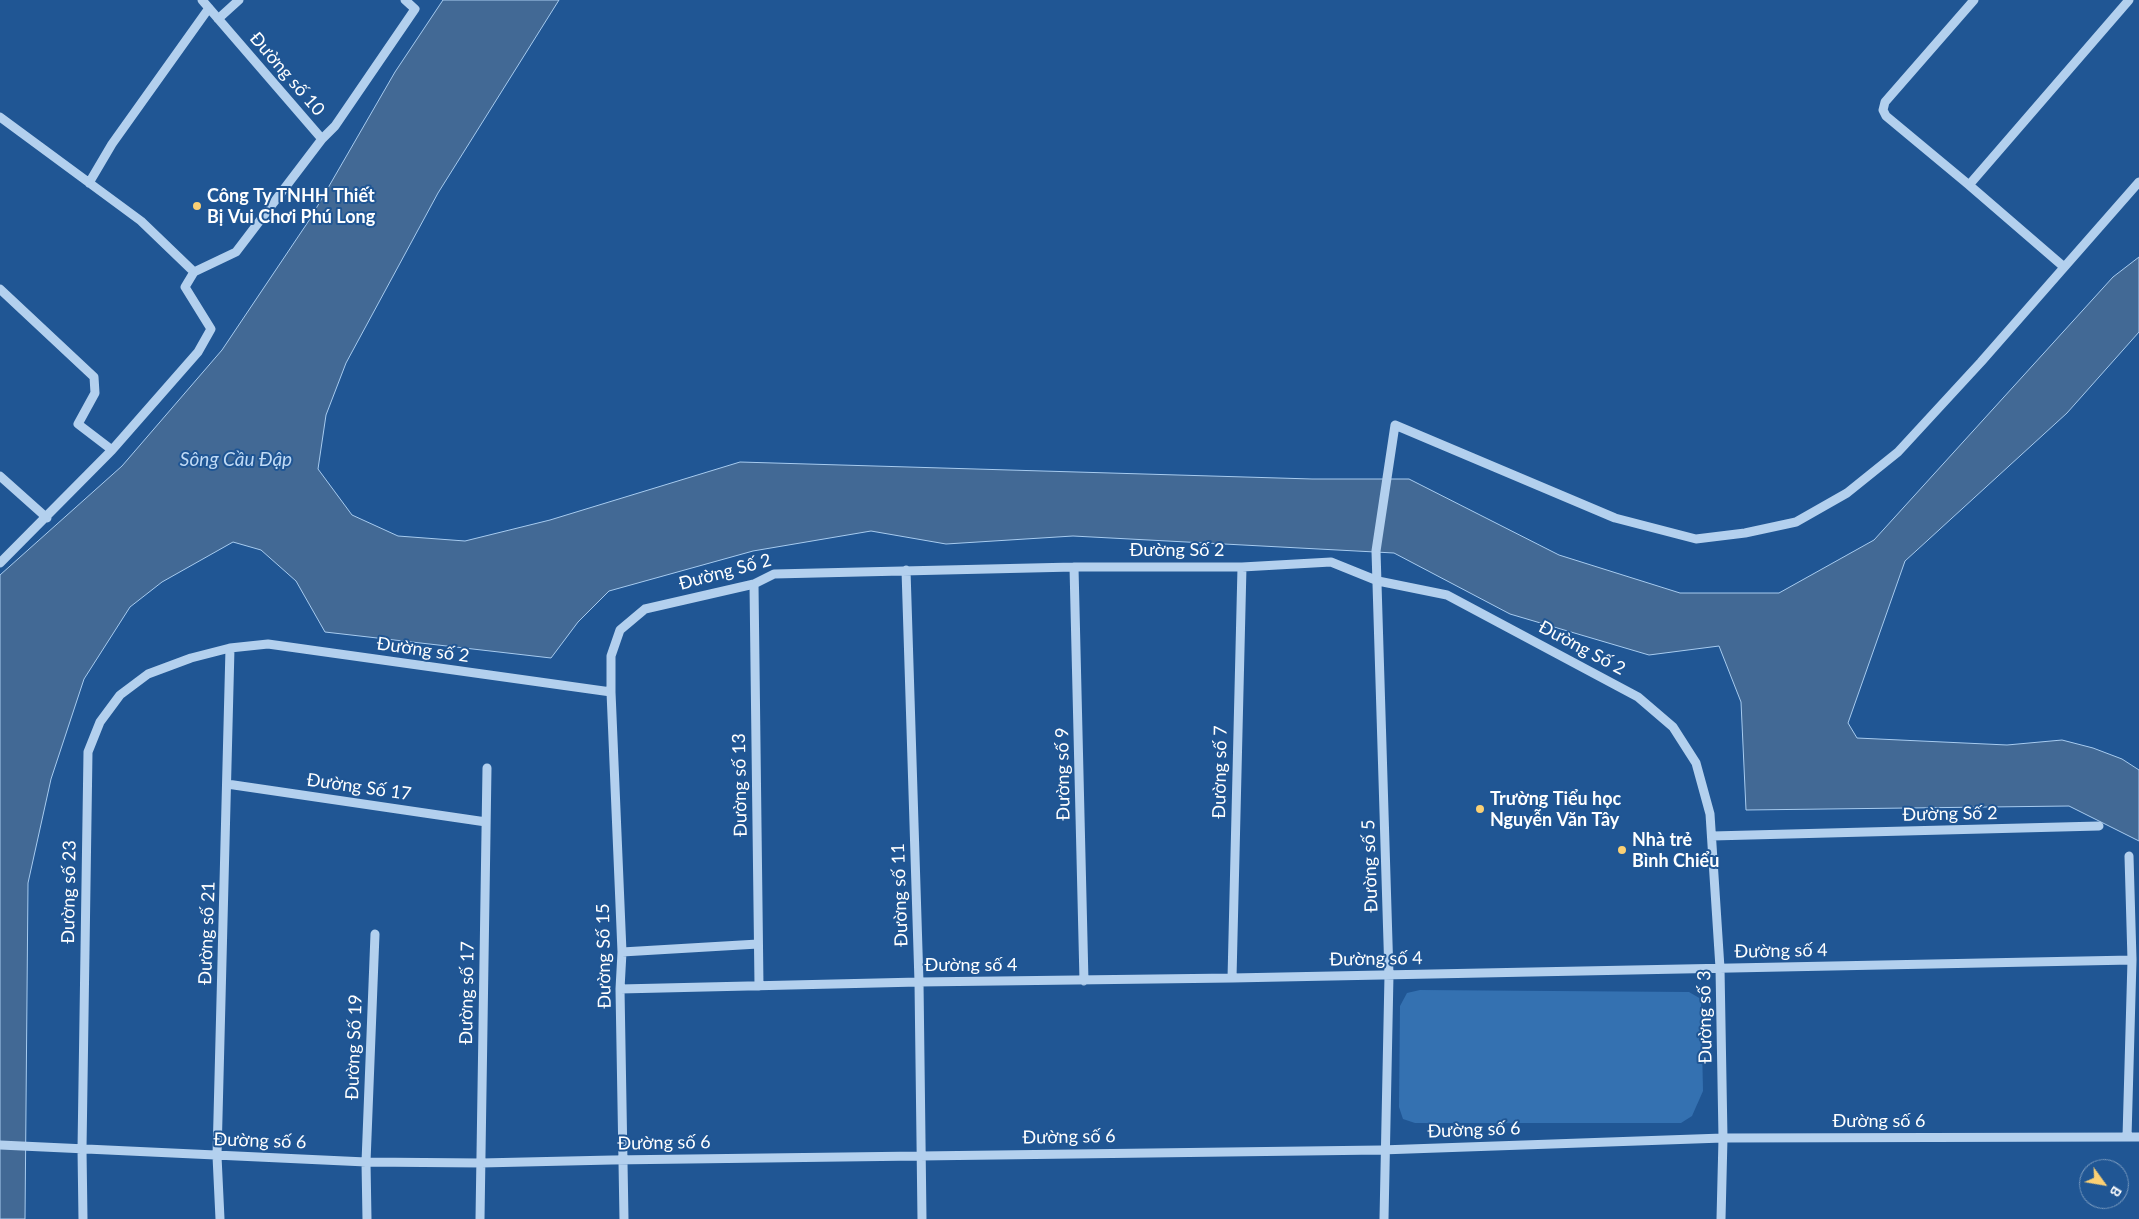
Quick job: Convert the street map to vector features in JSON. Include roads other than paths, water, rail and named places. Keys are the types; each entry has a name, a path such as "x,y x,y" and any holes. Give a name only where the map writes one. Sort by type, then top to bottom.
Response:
{"street":[{"name":"Đường số 10","path":"202,0 322,139 335,126 415,9 406,0"},
{"path":"218,19 239,0"},
{"path":"1974,0 1885,102 1883,110 1886,116 2064,268 2139,182"},
{"path":"1969,185 2129,0"},
{"path":"88,183 112,144 209,8"},
{"path":"0,117 141,221 194,272"},
{"path":"0,563 47,518 112,450 198,352 211,329 185,287 194,272 236,252 322,139"},
{"name":"Đường số 5","path":"1384,1219 1387,1149 1389,975 1376,551 1395,424 1615,518 1696,539 1745,534 1796,522 1847,493 1898,452 1982,362 2064,268"},
{"path":"0,289 94,377 95,393 78,424 112,450"},
{"path":"0,476 47,518"},
{"name":"Đường Số 2","path":"611,692 611,656 620,630 645,608 754,584 774,574 1074,567 1242,567 1331,562 1378,581 1447,595 1638,697 1673,727 1696,763 1710,814"},
{"name":"Đường số 9","path":"1074,567 1084,980"},
{"name":"Đường số 7","path":"1232,978 1242,567"},
{"name":"Đường số 11","path":"906,570 919,982 922,1219"},
{"name":"Đường số 13","path":"754,584 759,986"},
{"name":"Đường số 2","path":"230,648 268,644 611,692"},
{"name":"Đường số 21","path":"220,1219 217,1156 230,648"},
{"name":"Đường số 23","path":"83,1219 82,1149 88,752 100,722 120,695 148,674 191,658 230,648"},
{"name":"Đường Số 15","path":"611,692 622,952 620,989 624,1219"},
{"name":"Đường số 17","path":"480,1219 487,768"},
{"name":"Đường Số 17","path":"227,784 486,822"},
{"name":"Đường số 3","path":"1710,814 1720,968 1723,1138 1721,1219"},
{"name":"Đường Số 2","path":"1712,836 2099,826"},
{"path":"2127,1138 2132,960 2129,856"},
{"name":"Đường Số 19","path":"367,1219 366,1162 375,934"},
{"path":"622,952 758,944"},
{"name":"Đường số 4","path":"620,989 2132,960"},
{"name":"Đường số 6","path":"0,1145 366,1162 481,1163 1387,1149 1723,1138 2139,1137"}],"water":[{"name":"Sông Cầu Đập","path":"443,0 559,0 438,193 346,363 326,415 318,469 352,515 398,536 465,541 550,520 740,462 1312,479 1409,479 1559,555 1680,593 1779,593 1874,540 2113,277 2139,257 2139,332 2067,413 1905,561 1848,723 1857,738 2007,745 2062,740 2093,748 2122,759 2139,770 2139,841 2069,806 1746,810 1741,702 1719,646 1649,655 1510,614 1394,553 1073,536 946,544 871,531 753,551 609,591 578,622 551,658 325,632 296,581 261,550 233,542 162,582 130,607 84,679 51,779 28,883 25,1219 0,1219 0,575 122,466 222,350 310,219 395,72"}],"place":[{"name":"Công Ty TNHH Thiết Bị Vui Chơi Phú Long","path":"197,206"},
{"name":"Trường Tiểu học Nguyễn Văn Tây","path":"1480,809"},
{"name":"Nhà trẻ Bình Chiểu","path":"1622,850"}]}
